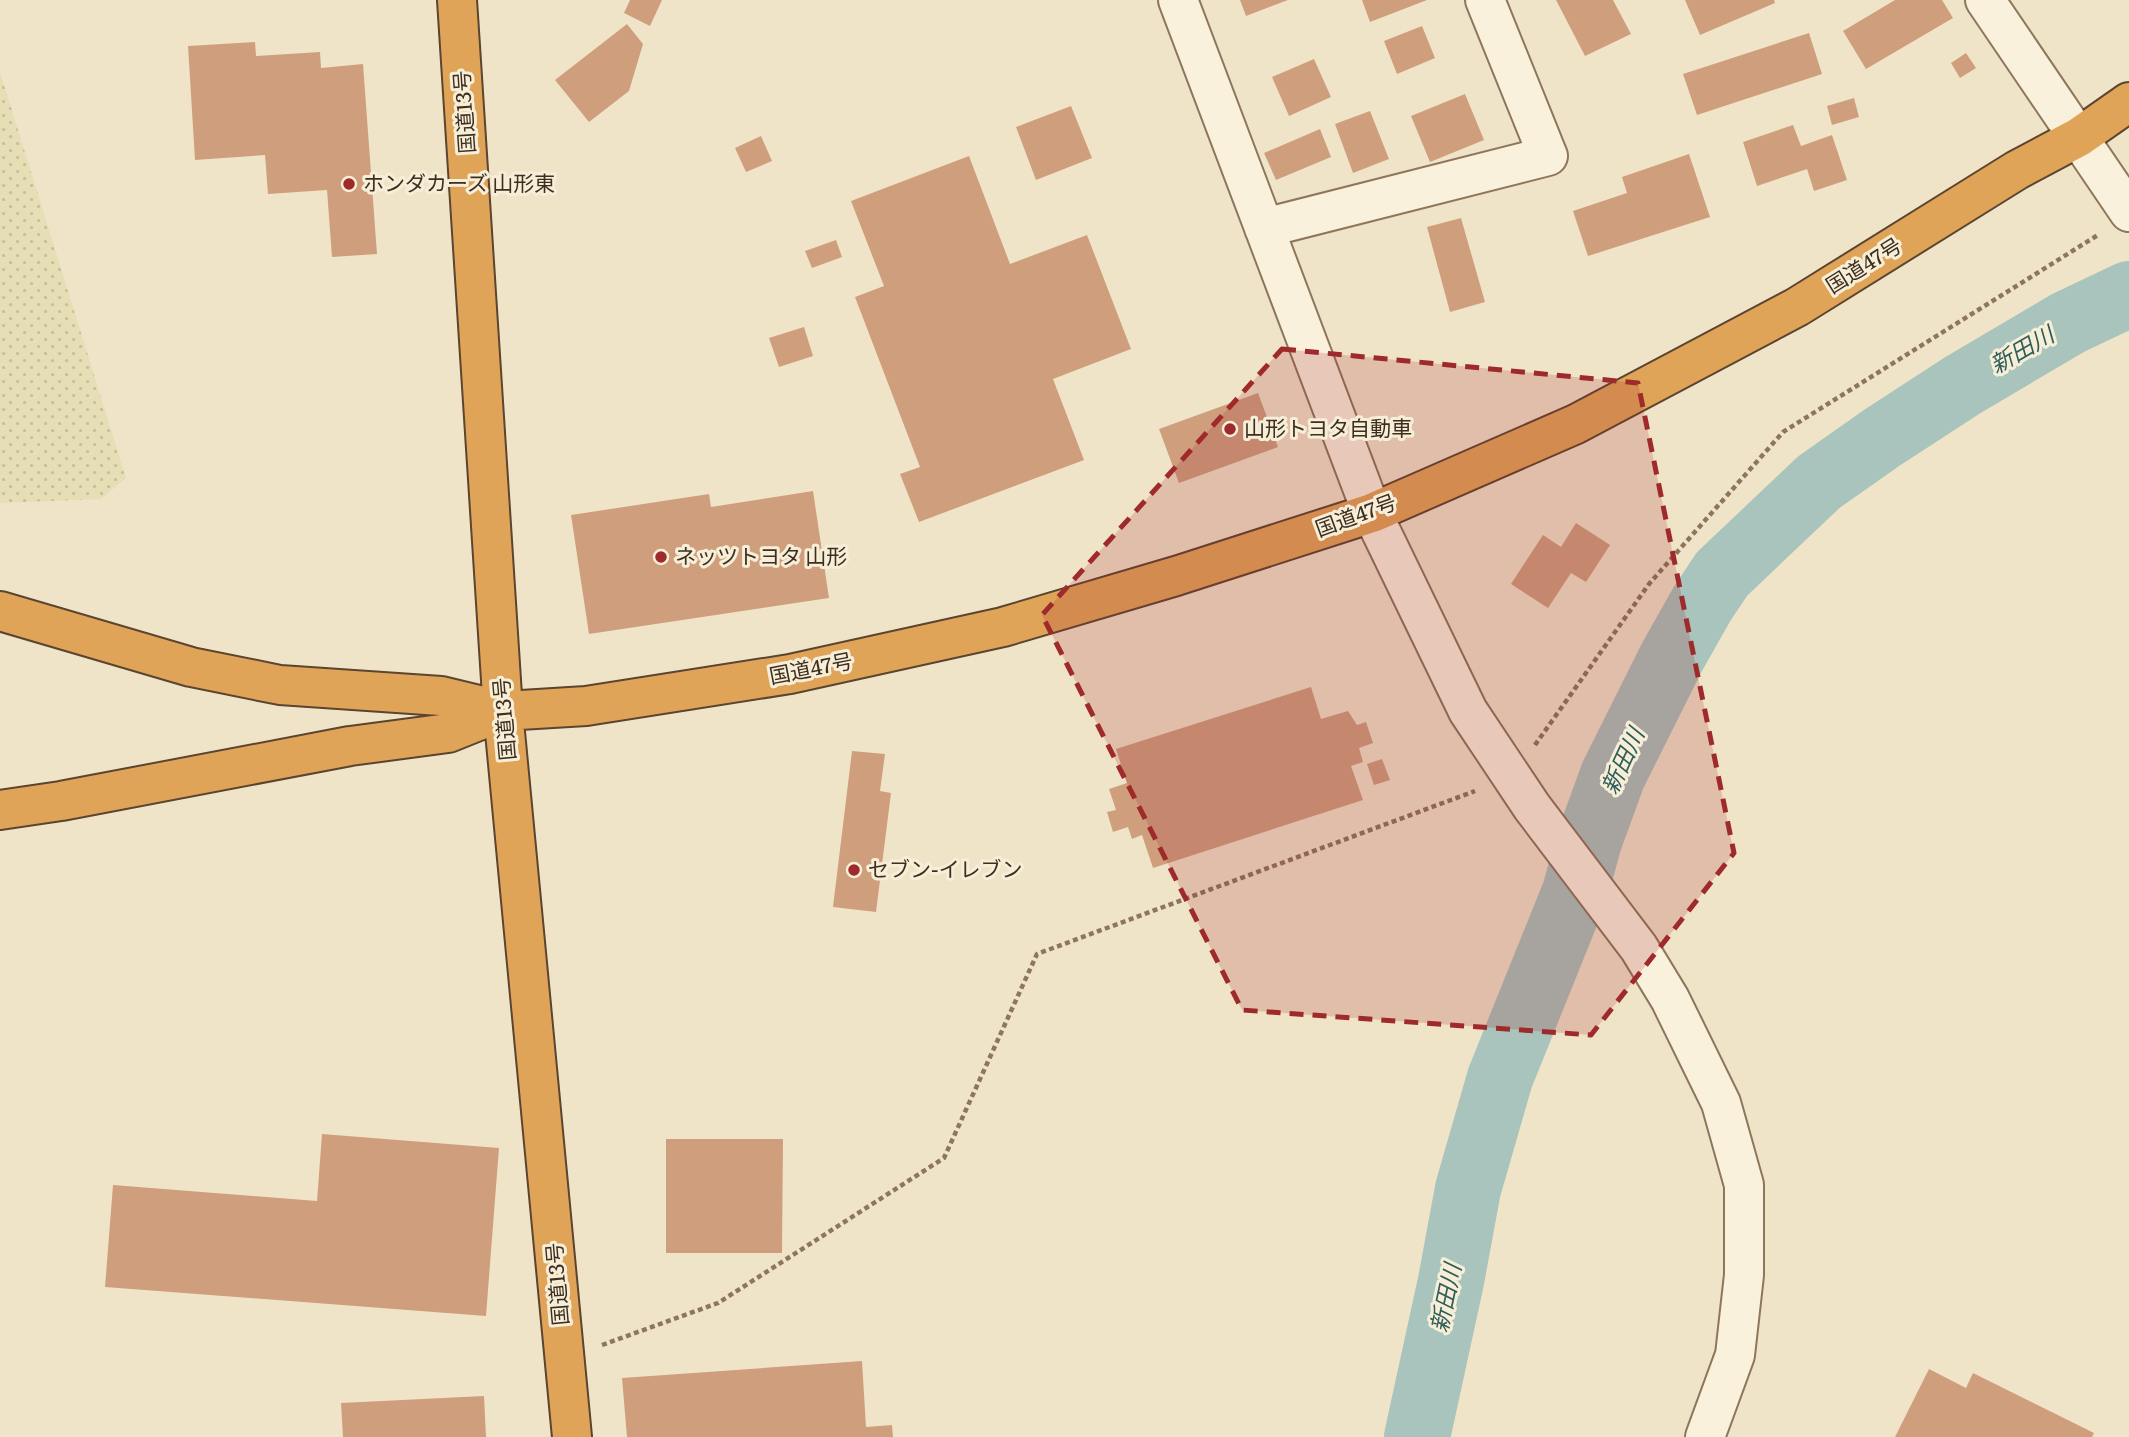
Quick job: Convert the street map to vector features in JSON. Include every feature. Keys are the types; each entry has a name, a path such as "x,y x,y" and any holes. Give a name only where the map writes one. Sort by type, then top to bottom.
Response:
{"highway":[{"name":"国道13号","path":"457,0 503,711 572,1437"},
{"name":"国道47号","path":"503,711 586,706 790,674 1003,627 1176,576 1372,513 1576,424 1797,307 2017,170 2079,137 2129,102"},
{"path":"0,611 191,667 280,685 441,696 503,711"},
{"path":"0,810 61,801 350,746 448,733 503,711"}],"street":[{"path":"1178,0 1372,513 1468,711 1522,792 1639,948 1670,999 1721,1103 1745,1185 1745,1275 1735,1355 1705,1437"},
{"path":"1265,228 1548,156 1485,0"},
{"path":"1985,0 2079,137 2118,221"}],"path":[{"path":"565,1359 718,1303 944,1158 1037,954 1522,792 1649,584 1783,432 2118,221"}],"highlighted area":[{"path":"1282,349 1638,383 1734,853 1591,1035 1242,1010 1042,615"}],"shaded area":[{"path":"0,72 126,478 101,499 0,503"}],"building":[{"path":"630,0 662,0 650,26 624,13"},
{"path":"1240,0 1288,0 1246,16"},
{"path":"1362,0 1427,0 1370,22"},
{"path":"1556,0 1613,0 1631,34 1585,56"},
{"path":"1685,0 1774,0 1775,3 1700,35"},
{"path":"1895,0 1942,0 1953,18 1866,69 1843,31"},
{"path":"627,24 643,44 629,91 589,122 555,80"},
{"path":"1422,26 1435,58 1397,74 1384,41"},
{"path":"1809,33 1822,74 1697,115 1683,74"},
{"path":"255,42 256,56 320,52 321,68 363,64 377,254 332,257 327,190 268,194 265,155 195,160 188,46"},
{"path":"1966,53 1976,68 1960,78 1951,63"},
{"path":"1314,59 1331,97 1289,116 1272,77"},
{"path":"1465,94 1484,140 1430,162 1411,116"},
{"path":"1854,98 1859,117 1832,125 1827,106"},
{"path":"1071,106 1092,158 1036,180 1016,127"},
{"path":"1370,111 1389,159 1353,173 1335,124"},
{"path":"1793,125 1801,146 1832,135 1847,180 1814,191 1807,169 1757,186 1743,142"},
{"path":"1320,129 1331,157 1276,180 1264,153"},
{"path":"761,136 772,161 746,172 735,148"},
{"path":"1689,154 1710,217 1588,256 1573,211 1627,193 1622,177"},
{"path":"969,156 1010,264 1087,235 1131,349 1053,379 1084,460 919,522 900,474 920,467 855,297 884,286 851,201"},
{"path":"1461,218 1485,302 1450,312 1427,227"},
{"path":"836,240 842,257 812,268 805,251"},
{"path":"804,327 813,356 779,367 769,338"},
{"path":"1258,393 1278,447 1179,483 1159,429"},
{"path":"813,491 829,598 589,634 571,515 709,494 711,507"},
{"path":"1576,523 1610,545 1586,582 1571,573 1548,608 1511,584 1543,535 1561,547"},
{"path":"1311,687 1321,719 1348,711 1357,725 1366,722 1373,743 1359,748 1363,762 1351,766 1363,800 1153,868 1142,835 1132,839 1128,827 1113,832 1107,812 1116,810 1109,789 1127,783 1116,749"},
{"path":"852,751 885,754 880,791 891,793 876,912 833,907"},
{"path":"1382,759 1390,780 1374,785 1367,764"},
{"path":"322,1134 499,1148 486,1316 105,1287 113,1185 317,1201"},
{"path":"666,1139 783,1139 782,1253 666,1253"},
{"path":"862,1361 866,1427 892,1425 893,1437 627,1437 622,1378"},
{"path":"1929,1369 1966,1388 1973,1373 2094,1433 2092,1437 1895,1437"},
{"path":"484,1396 486,1437 343,1437 341,1403"}],"waterway":[{"name":"新田川","path":"1417,1437 1468,1189 1500,1078 1575,892 1589,841 1613,775 1672,657 1702,604 1722,574 1819,482 1963,385 2068,323 2129,294"}],"place":[{"name":"ホンダカーズ 山形東","path":"349,184"},
{"name":"山形トヨタ自動車","path":"1230,429"},
{"name":"ネッツトヨタ 山形","path":"661,557"},
{"name":"セブン-イレブン","path":"854,870"}]}
